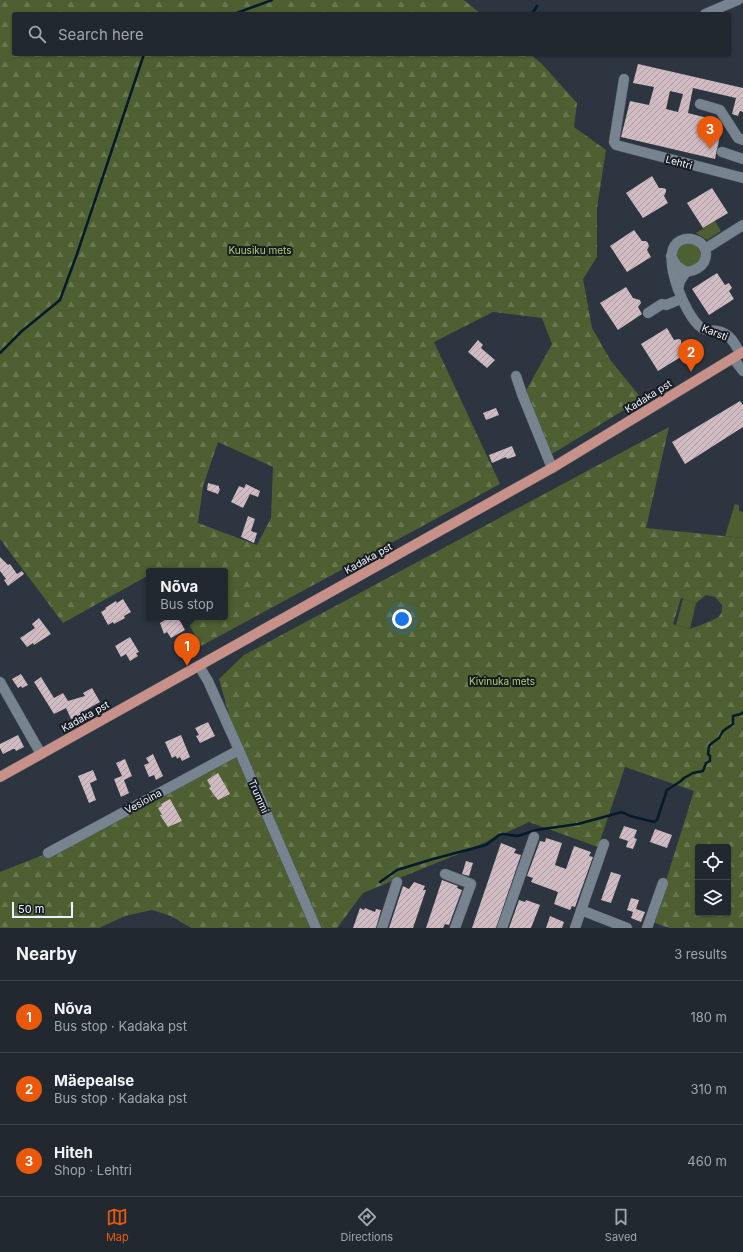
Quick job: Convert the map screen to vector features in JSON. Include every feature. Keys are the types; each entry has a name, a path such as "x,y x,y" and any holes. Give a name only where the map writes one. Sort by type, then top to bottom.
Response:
{"main road":[{"name":"Kadaka pst","path":"0,777 552,468 739,354"}],"street":[{"path":"710,12 738,0"},
{"name":"Lehtri","path":"624,79 614,142 616,145 743,178"},
{"path":"700,104 720,110 738,138 743,140"},
{"path":"722,152 743,159"},
{"path":"705,249 743,225"},
{"path":"648,314 662,304 666,305 680,294 680,281 686,272 697,269 702,265 705,259 705,249 700,242 690,238 681,240 675,246 671,256 677,266 686,272"},
{"name":"Karsti","path":"671,256 673,277 696,324 708,331 718,331 729,336 739,354 743,371"},
{"path":"516,376 552,468"},
{"name":"Trummi","path":"199,666 208,681 239,750 316,928"},
{"path":"0,682 41,754"},
{"name":"Vesioina","path":"48,853 239,750"},
{"path":"502,928 534,837"},
{"path":"575,928 604,844"},
{"path":"445,874 471,884 456,928"},
{"path":"382,928 397,882"},
{"path":"647,928 662,883"},
{"path":"581,910 627,928"}],"green space":[{"name":"Kuusiku mets","path":"0,0 464,0 479,12 12,12 12,56 532,56 542,64 577,103 574,127 606,150 597,208 597,257 583,279 592,328 611,361 642,399 552,454 524,394 552,344 542,318 493,312 434,342 500,484 201,646 187,620 228,620 228,568 146,568 146,577 63,623 0,539","holes":["218,442 273,467 271,518 257,545 198,523 203,486"]},
{"path":"715,221 721,231 707,240 696,233"},
{"path":"689,243 698,246 701,255 698,264 689,267 680,264 677,255 680,246"},
{"name":"Kivinuka mets","path":"669,427 646,528 743,538 743,928 669,928 653,922 694,791 625,767 598,847 529,822 468,850 363,893 337,928 191,928 171,916 152,910 125,916 99,928 0,928 0,872 48,853 239,750 219,679 244,655","holes":["706,595 715,597 722,605 722,610 719,617 690,629 673,624 681,598 696,603"]},
{"path":"735,504 739,505 739,511 743,512 743,538 725,536"},
{"path":"683,599 696,603 690,629 676,625"}],"building":[{"path":"638,64 743,88 743,112 740,111 738,116 732,114 736,98 693,88 688,113 719,121 722,126 715,159 621,137 630,101 649,105 654,87 633,83","holes":["670,91 683,94 678,112 666,109"]},
{"path":"652,176 659,188 666,189 664,196 668,203 643,218 626,193"},
{"path":"712,188 728,213 703,228 687,203"},
{"path":"634,230 642,241 646,241 648,243 649,246 647,250 651,257 627,272 610,246"},
{"path":"717,273 725,285 729,283 732,288 729,291 734,299 709,315 692,289"},
{"path":"626,287 633,298 640,300 641,303 638,307 642,314 618,330 600,303"},
{"path":"667,328 674,340 681,340 679,348 684,355 658,371 641,344"},
{"path":"478,340 483,345 481,348 495,360 487,368 468,352"},
{"path":"740,401 743,405 743,427 685,464 672,442"},
{"path":"496,408 499,415 486,420 483,413"},
{"path":"512,446 516,456 507,459 506,457 492,463 489,455"},
{"path":"208,483 219,486 220,489 218,494 207,490"},
{"path":"246,484 260,491 258,497 250,494 243,508 231,502 239,486 244,488"},
{"path":"248,516 255,519 251,531 257,533 254,543 241,537"},
{"path":"0,557 8,565 10,564 17,574 22,571 24,574 8,586 4,580 6,579 0,571"},
{"path":"123,599 131,612 124,616 125,618 114,624 113,622 108,625 101,612 116,601 117,603"},
{"path":"39,618 51,634 34,645 33,643 27,647 20,638 35,628 32,624"},
{"path":"165,620 180,620 185,630 171,638 167,632 164,634 160,623"},
{"path":"130,637 139,652 136,653 138,656 130,661 126,654 121,657 115,646"},
{"path":"21,674 28,685 18,688 12,679"},
{"path":"41,677 54,698 63,693 68,701 85,696 83,693 92,688 100,702 82,712 83,714 71,719 66,708 54,714 34,682"},
{"path":"208,722 215,736 200,743 196,736 199,735 195,728"},
{"path":"18,735 24,747 16,751 13,749 3,754 0,744"},
{"path":"181,735 190,757 182,761 180,757 177,759 176,756 172,758 165,742"},
{"path":"153,754 163,776 156,780 154,775 149,777 144,765 149,763 146,758"},
{"path":"125,759 132,776 124,780 129,793 121,797 114,779 122,776 116,763"},
{"path":"93,770 97,780 90,783 96,800 89,803 78,776"},
{"path":"218,773 230,794 218,800 209,788 211,787 207,780"},
{"path":"170,799 182,821 168,827 160,815 162,815 158,808 162,806 161,804"},
{"path":"624,826 637,830 634,838 637,839 633,849 626,847 628,841 619,838"},
{"path":"655,829 672,835 667,848 650,842"},
{"path":"546,838 562,843 555,865 566,869 574,846 591,852 589,856 593,857 575,907 572,906 570,910 554,904 558,892 531,882 533,878 527,876 540,841 545,842"},
{"path":"501,843 516,849 514,853 521,855 496,928 472,928"},
{"path":"466,861 473,863 469,876 462,874"},
{"path":"611,872 621,875 611,903 601,900"},
{"path":"442,880 458,886 457,888 462,890 449,925 445,924 443,928 426,928"},
{"path":"414,882 425,886 423,890 426,890 413,928 389,928 403,886 409,889"},
{"path":"631,898 639,900 636,909 645,912 641,922 631,918 633,912 627,910"},
{"path":"519,900 525,902 526,900 540,905 531,928 509,928"},
{"path":"360,908 364,910 365,908 375,912 376,909 381,910 376,928 353,928"},
{"path":"550,916 564,922 562,928 546,928"}],"waterway":[{"path":"239,12 272,0"},
{"path":"533,12 537,6"},
{"path":"0,353 22,331 60,300 77,254 143,56"},
{"path":"380,882 397,870 486,845 499,835 503,834 518,836 536,830 578,824 622,812 630,816 654,822 657,820 667,790 693,773 703,771 706,763 710,761 710,756 708,754 709,746 719,738 723,731 733,724 733,716 743,712"}],"place":[{"name":"Hiteh","path":"710,149"},
{"name":"Mäepealse","path":"691,372"},
{"name":"Nõva","path":"187,666"}]}
